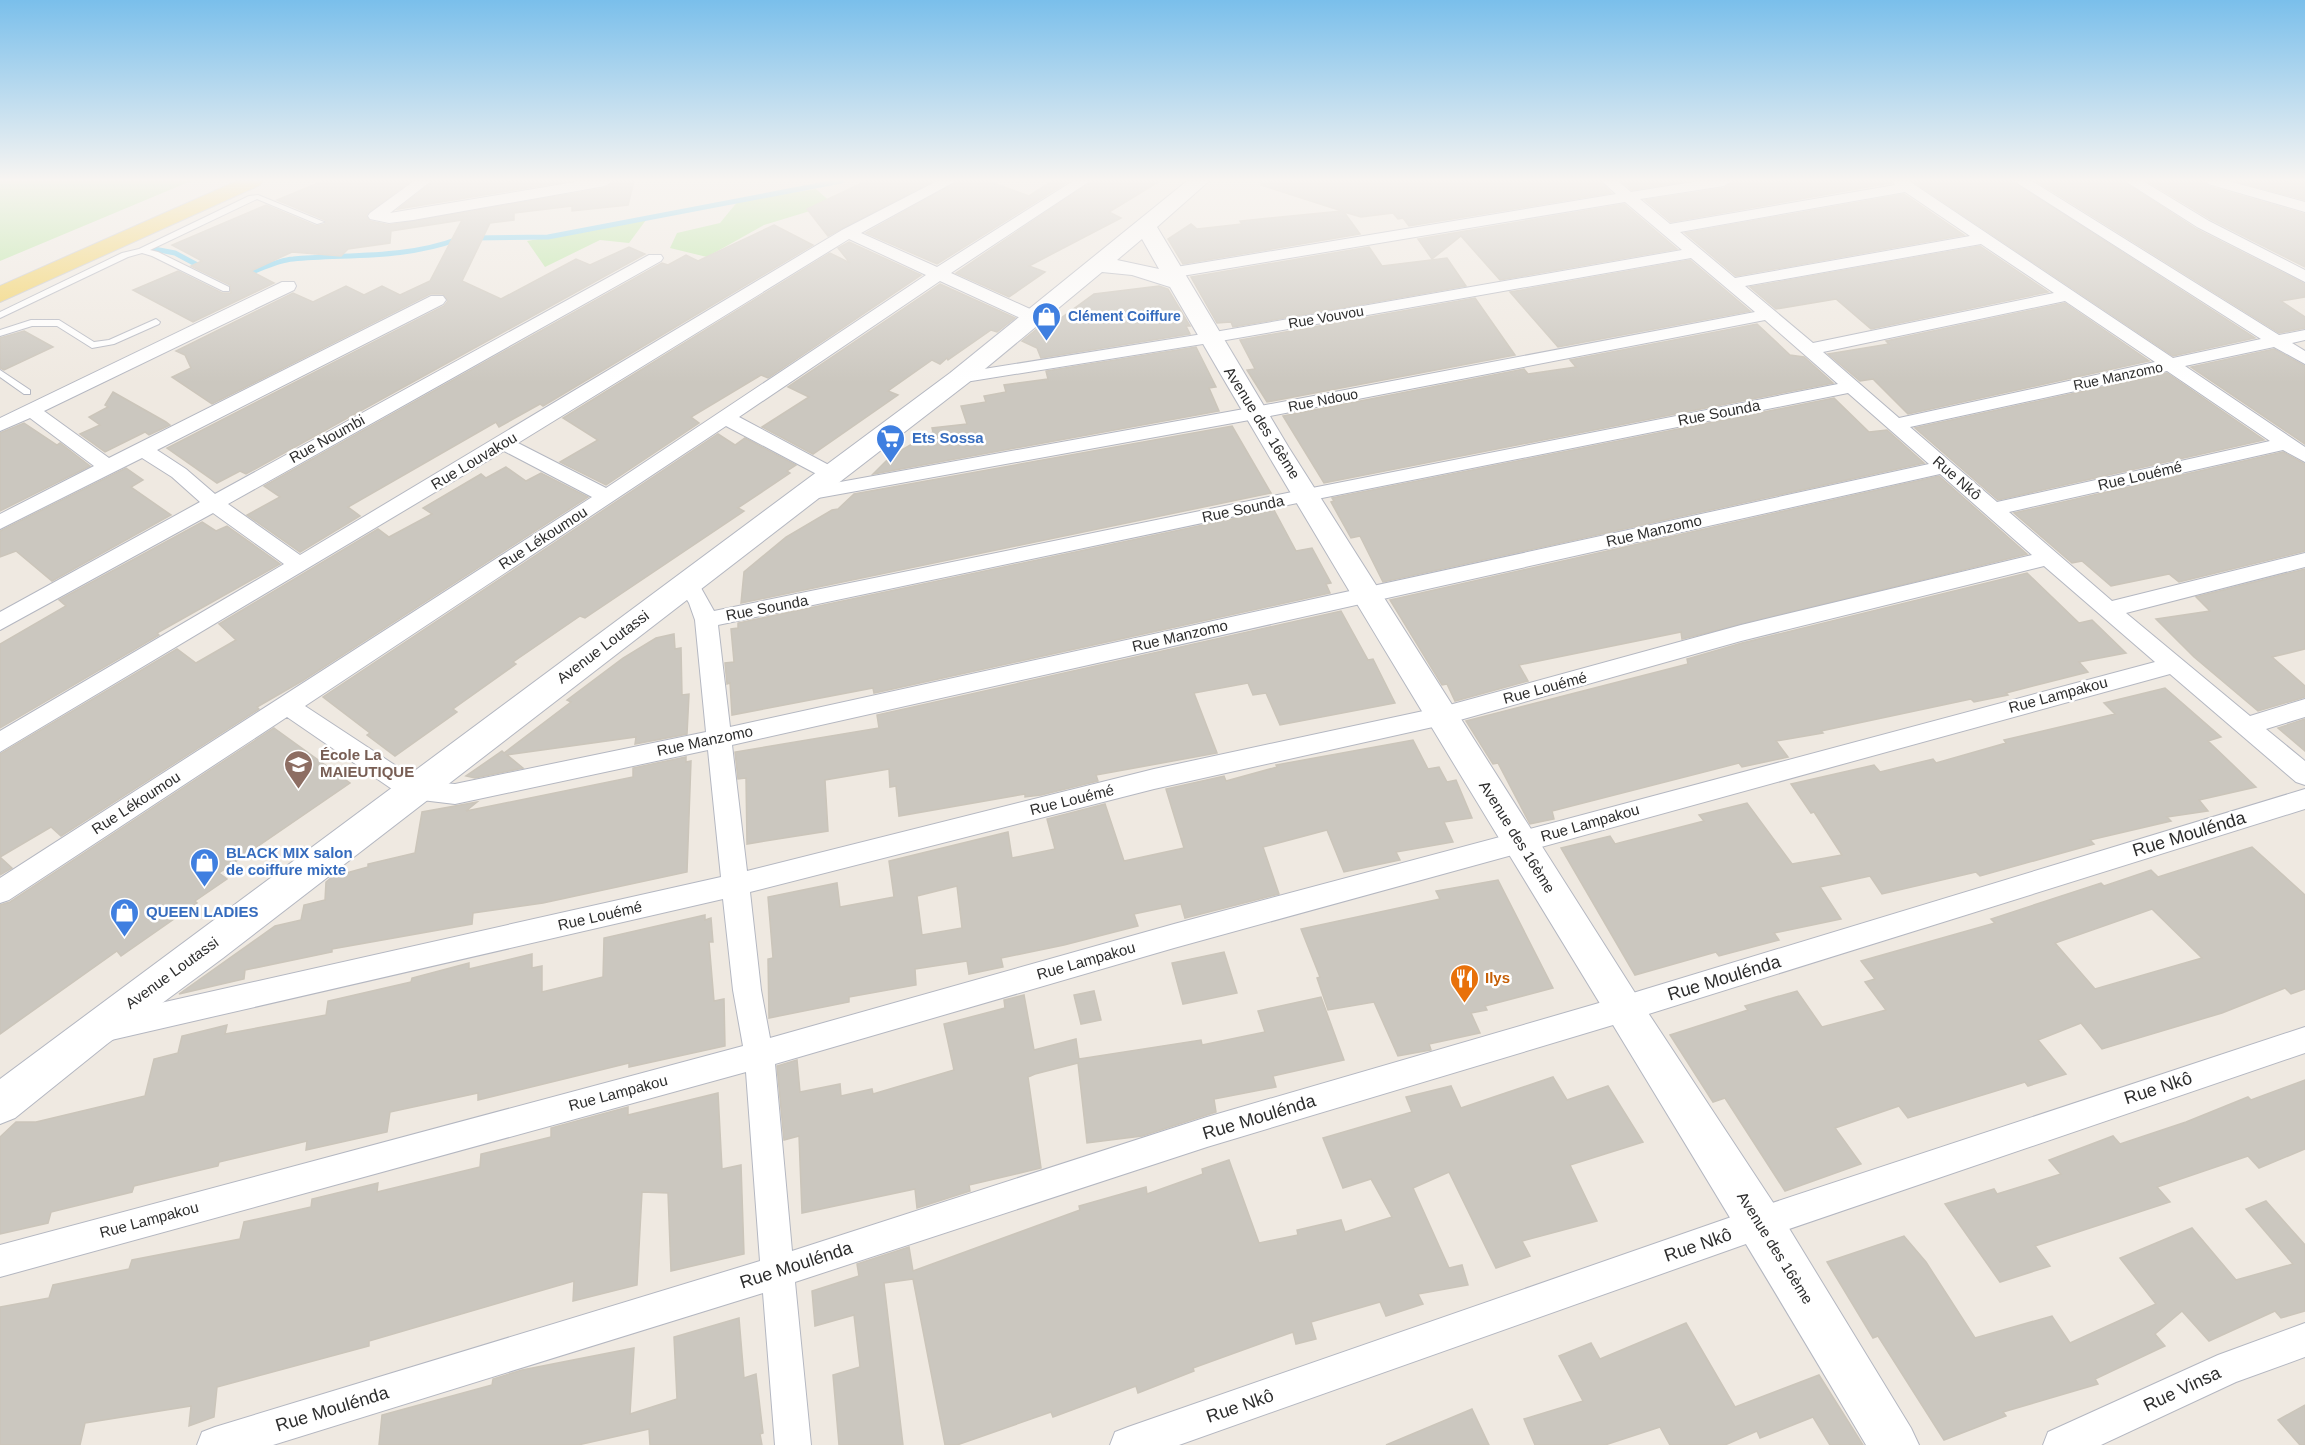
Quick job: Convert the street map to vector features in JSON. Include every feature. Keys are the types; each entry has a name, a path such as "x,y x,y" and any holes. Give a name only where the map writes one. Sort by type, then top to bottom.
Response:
{"main road":[{"path":"0,278 68,248"},
{"path":"0,295 103,248"},
{"name":"Avenue Loutassi","path":"6,1091 93,1031 833,475 1035,318 1119,248"},
{"name":"Avenue des 16ème","path":"1156,248 1169,276 1368,593 1623,1009 1760,1223 1894,1445"},
{"path":"1100,265 1127,267 1169,276"}],"street":[{"name":"Rue Louvakou","path":"0,743 504,443 823,248"},
{"path":"883,248 1035,318"},
{"name":"Rue Lékoumou","path":"0,892 607,497 978,248"},
{"path":"1169,276 1328,248"},
{"name":"Rue Nkô","path":"1687,248 1809,349 2108,610 2305,775"},
{"path":"1730,284 1928,248"},
{"path":"2002,248 2305,456"},
{"path":"2129,248 2305,359"},
{"path":"2250,248 2305,277"},
{"name":"Rue Vouvou","path":"959,378 1209,338 1693,253"},
{"name":"Rue Noumbi","path":"0,622 655,258"},
{"path":"0,425 29,401 288,286"},
{"path":"1809,349 2071,295"},
{"path":"0,522 437,300"},
{"name":"Rue Ndouo","path":"807,494 1255,413 1766,315"},
{"name":"Rue Manzomo","path":"1896,424 2305,335"},
{"name":"Rue Sounda","path":"706,620 1307,495 1851,387"},
{"path":"29,401 108,467"},
{"path":"726,418 833,475"},
{"path":"504,443 607,497"},
{"name":"Rue Louémé","path":"1994,509 2286,443"},
{"path":"144,450 179,473 213,503 299,565"},
{"name":"Rue Manzomo","path":"414,791 455,794 718,739 1944,467"},
{"name":"Rue Louémé","path":"93,1031 735,885 1154,779 1442,716 1741,633 2049,558"},
{"path":"2108,610 2305,560"},
{"path":"688,584 700,602 706,620 747,990 759,1055 793,1445"},
{"name":"Rue Lampakou","path":"0,1261 759,1055 1174,936 2173,664"},
{"path":"286,705 414,791"},
{"path":"2246,726 2305,708"},
{"name":"Rue Moulénda","path":"216,1445 777,1272 1207,1132 1623,1009 2305,799"},
{"name":"Rue Nkô","path":"1128,1445 1760,1223 2305,1040"},
{"name":"Rue Vinsa","path":"2061,1445 2230,1367 2305,1340"}],"lane":[{"path":"0,315 125,255 147,248"},
{"path":"142,251 155,254 226,289"},
{"path":"0,333 31,323 58,323 92,345 111,342 156,322"},
{"path":"0,373 29,401"}],"green space":[{"path":"0,248 30,248 0,261"},
{"path":"532,248 583,248 545,267"},
{"path":"672,248 722,248 707,257"}],"building":[{"path":"178,248 352,248 341,256 292,252 251,271 274,283 193,322 133,290 178,271 222,293 231,293 230,285 191,266 202,261"},
{"path":"447,248 478,248 462,281 501,299 576,259 590,265 626,248 645,254 246,474 240,471 217,483 167,448 444,306 448,301 443,294 430,294 212,404 172,377 191,368 185,355 176,351 293,293 313,302 346,286 364,295 382,286 400,295 430,281"},
{"path":"725,248 807,248 543,406 540,404 499,427 496,422 348,507 360,516 300,552 247,515 280,497 264,486 662,263 668,265 686,255 698,261"},
{"path":"838,248 863,248 921,275 768,378 761,375 691,417 699,423 606,485 560,462 598,440 563,418 830,253 850,263"},
{"path":"901,248 962,248 937,264"},
{"path":"992,248 1063,248 1029,266 1045,272 1009,297 956,273"},
{"path":"1174,248 1275,248 1183,264"},
{"path":"1370,248 1382,266 1447,258 1466,286 1233,327 1231,322 1217,323 1191,277"},
{"path":"1425,248 1445,248 1432,259"},
{"path":"1472,248 1677,249 1500,280"},
{"path":"1703,248 1889,248 1736,276"},
{"path":"1966,248 1984,248 2048,292 1871,329 1836,299 1776,309 1750,287"},
{"path":"2013,248 2116,248 2255,338 2173,356"},
{"path":"2144,248 2235,248 2305,284 2305,297 2281,301 2305,317 2305,328 2279,333"},
{"path":"2268,248 2305,248 2305,267"},
{"path":"1690,260 1750,311 1558,347 1510,292"},
{"path":"940,284 1015,318 997,332 991,330 948,360 947,358 940,364 932,360 888,391 898,395 813,454 762,427 809,397 788,387"},
{"path":"1159,286 1168,289 1190,326 1186,326 1190,334 1041,358 1037,348 1022,341 1043,324 1050,326 1094,294"},
{"path":"1475,298 1515,355 1267,402 1247,370 1255,369 1240,340"},
{"path":"2065,303 2149,361 1908,414 1873,379 1860,381 1828,354 1889,344 1886,341"},
{"path":"1757,324 1790,355 1804,357 1833,383 1324,483 1283,416 1524,369 1528,374 1576,367 1570,360"},
{"path":"24,331 53,347 4,370 0,368 0,338"},
{"path":"1196,347 1216,387 1209,388 1219,411 873,474 891,456 933,432 932,428 967,424 961,406 986,402 984,396 1006,392 1004,385 1048,379 1046,371"},
{"path":"2274,349 2305,366 2305,444 2191,367"},
{"path":"2167,373 2264,440 1998,500 1915,428"},
{"path":"113,392 170,425 149,435 145,432 105,452 80,434 100,425 89,417 108,407 105,405"},
{"path":"1834,398 1869,432 1887,430 1924,463 1383,582 1360,536 1351,538 1331,502 1334,501 1332,498"},
{"path":"24,423 57,445 60,443 90,466 0,511 0,433"},
{"path":"1232,426 1271,493 741,603 744,572 786,537 832,510 838,509 854,494"},
{"path":"718,434 735,445 745,438 796,465 787,471 790,473 738,508 744,511 585,618 580,616 513,662 516,664 453,709 457,712 395,756 367,735 370,733 323,697"},
{"path":"2283,452 2305,464 2305,551 2179,582 2169,574 2111,586 2082,561 2072,563 2014,513"},
{"path":"506,467 526,481 541,473 588,497 302,681 257,707 259,709 61,836 51,827 0,857 0,754 177,649 196,663 236,640 219,624 378,529 389,537 432,514 423,508 481,474 486,478"},
{"path":"126,468 143,480 131,487 171,515 52,581 16,551 0,557 0,531"},
{"path":"1939,476 2027,554 1682,639 1681,632 1519,665 1528,681 1455,701 1447,684 1442,685 1390,600"},
{"path":"1274,510 1296,551 1312,548 1331,583 1326,584 1330,593 874,693 873,688 732,715 730,683 727,684 725,663 734,662 731,629 738,628 738,623"},
{"path":"202,522 216,531 227,526 280,564 157,633 159,635 0,728 0,644 66,606 59,600"},
{"path":"2305,569 2305,649 2272,657 2305,686 2305,697 2258,711 2194,657 2156,619 2210,611 2196,597"},
{"path":"2027,573 2079,623 2092,620 2126,653 2079,662 2088,672 2006,693 2008,695 1974,702 1971,699 1821,731 1823,733 1776,741 1788,757 1742,767 1739,763 1552,811 1554,819 1530,824 1498,763 1493,764 1466,721 1688,664 1687,659 1742,643"},
{"path":"1341,611 1368,660 1373,659 1395,703 1280,725 1266,693 1253,695 1248,683 1194,693 1217,753 1096,775 1098,781 1041,795 1025,797 1025,794 899,816 896,786 890,787 889,769 825,780 828,831 747,844 746,778 738,779 735,752 879,728 877,715"},
{"path":"674,634 675,649 681,648 682,695 689,694 687,734 635,744 636,737 507,755 523,768 475,778 466,776 502,751 504,753 571,702 567,700 623,658 656,638"},
{"path":"2165,688 2221,737 2208,741 2256,787 2199,800 2208,811 2167,817 2171,821 2090,840 2094,844 1980,876 1976,872 1882,894 1870,876 1820,887 1841,919 1774,933 1779,940 1719,956 1716,952 1635,975 1561,848 1610,836 1615,844 1704,821 1699,815 1747,803 1792,864 1842,855 1814,812 1811,813 1791,784 1874,765 1880,772 1933,759 1936,763 2006,743 2004,740 2115,714 2104,703"},
{"path":"2305,719 2305,751 2278,728"},
{"path":"274,728 350,783 219,873 227,879 195,901 197,903 121,956 117,951 0,1034 0,905 10,902"},
{"path":"1413,740 1428,769 1439,767 1447,782 1456,780 1472,818 1444,822 1453,842 1396,852 1400,860 1344,872 1327,830 1263,847 1279,894 1185,918 1181,904 1134,914 1138,926 1001,958 1003,967 969,974 967,961 915,969 916,985 849,997 849,1002 769,1018 768,959 773,958 768,897 837,883 840,907 894,897 889,861 1008,832 1012,858 1055,849 1047,819 1105,804 1124,861 1184,848 1166,789 1224,776 1226,781 1277,767 1276,765","holes":["957,886 962,928 922,935 917,896"]},
{"path":"686,757 686,762 691,761 687,872 543,903 473,913 472,924 332,949 332,952 245,970 244,979 179,994 275,926 301,920 304,905 325,900 326,882 332,877 368,867 368,864 415,853 422,812 477,802 466,811 633,777 633,768"},
{"path":"2252,847 2305,895 2305,989 2291,994 2285,988 2222,1013 2102,1049 2081,1023 2038,1040 2066,1074 2028,1086 2025,1082 1908,1118 1899,1106 1835,1128 1861,1164 1785,1191 1725,1098 1713,1102 1670,1035 1748,1010 1745,1006 1797,991 1822,1027 1886,1010 1865,982 1875,979 1861,961 1995,923 1991,919 2101,883 2104,886 2151,870 2158,877","holes":["2152,909 2202,958 2095,989 2055,943"]},
{"path":"0,857 12,868 0,875"},
{"path":"1498,880 1553,988 1485,1006 1487,1010 1471,1013 1480,1033 1429,1044 1431,1050 1398,1056 1374,1002 1328,1010 1317,978 1320,977 1301,929 1440,899 1436,891"},
{"path":"705,915 705,920 711,918 713,942 709,942 714,1001 724,999 725,1046 629,1067 629,1063 478,1100 478,1093 390,1112 387,1132 306,1150 307,1141 219,1162 218,1166 134,1186 132,1192 51,1212 48,1223 0,1234 0,1137 16,1122 36,1122 145,1096 154,1059 178,1053 182,1036 227,1025 225,1034 326,1015 328,1001 411,982 412,978 469,963 469,969 532,954 532,968 542,966 542,992 603,977 604,938"},
{"path":"1224,952 1237,993 1183,1004 1172,963"},
{"path":"1094,991 1101,1020 1081,1024 1074,995"},
{"path":"1024,995 1034,1050 1076,1039 1079,1059 1201,1040 1202,1045 1265,1032 1258,1011 1321,997 1344,1060 1273,1076 1276,1087 1214,1099 1216,1112 1142,1136 1087,1143 1078,1063 1035,1074 1028,1077 1041,1168 969,1185 970,1191 917,1208 915,1189 802,1213 799,1136 784,1140 777,1066 797,1060 800,1092 840,1084 841,1096 872,1089 873,1094 954,1070 944,1024 1005,1008 1004,1000"},
{"path":"1553,1077 1567,1100 1608,1086 1643,1142 1570,1165 1597,1221 1522,1241 1530,1256 1496,1268 1449,1172 1413,1188 1449,1268 1462,1265 1468,1285 1418,1294 1423,1304 1386,1316 1380,1302 1311,1322 1316,1339 1296,1344 1293,1332 1193,1368 1194,1371 1138,1393 1136,1386 1053,1417 1051,1412 957,1445 945,1445 913,1279 884,1283 903,1445 839,1445 833,1375 860,1367 854,1315 815,1326 812,1291 859,1276 857,1264 909,1247 913,1271 1080,1210 1079,1206 1146,1187 1147,1194 1203,1174 1202,1169 1229,1160 1259,1243 1298,1235 1297,1230 1341,1220 1345,1232 1392,1217 1371,1179 1343,1188 1323,1138 1412,1112 1406,1097 1451,1086 1461,1108"},
{"path":"2305,1080 2305,1149 2259,1168 2248,1156 2157,1187 2170,1202 2035,1246 2050,1266 2000,1282 1945,1204 1994,1189 1997,1194 2061,1174 2049,1160 2113,1136 2120,1144 2186,1122 2248,1097 2251,1100"},
{"path":"718,1093 722,1169 741,1165 744,1254 671,1271 668,1193 642,1192 637,1285 573,1301 574,1281 369,1341 369,1346 217,1387 214,1417 189,1426 191,1406 85,1423 80,1445 0,1445 0,1307 49,1298 53,1285 129,1269 132,1260 240,1239 244,1222 311,1207 312,1199 378,1183 377,1192 480,1167 481,1154 551,1137 551,1128 628,1107 628,1115"},
{"path":"2266,1201 2305,1245 2305,1311 2281,1318 2275,1311 2209,1341 2182,1311 2155,1334 2165,1346 2095,1379 2098,1384 2003,1412 2006,1416 1944,1440 1878,1336 1873,1338 1827,1262 1904,1236 1926,1262 1975,1338 2052,1316 2070,1343 2156,1304 2120,1258 2192,1228 2236,1280 2293,1264 2246,1209"},
{"path":"739,1318 744,1378 756,1374 763,1433 760,1434 762,1445 650,1445 649,1429 578,1445 379,1445 382,1415 492,1385 493,1379 522,1370 634,1348 630,1414 677,1399 674,1337"},
{"path":"1686,1323 1735,1407 1819,1375 1863,1445 1830,1445 1813,1417 1760,1438 1757,1431 1725,1445 1670,1445 1660,1427 1605,1445 1535,1445 1524,1419 1583,1401 1559,1356 1591,1343 1600,1359"},
{"path":"2305,1405 2305,1445 2300,1445 2278,1420"},
{"path":"1472,1409 1489,1445 1386,1445"}],"waterway":[{"path":"151,248 175,253 203,268"},
{"path":"244,275 287,260 376,255 424,248"}],"place":[{"name":"Clément Coiffure","path":"1047,342"},
{"name":"Ets Sossa","path":"891,464"},
{"name":"École La MAIEUTIQUE","path":"299,790"},
{"name":"BLACK MIX salon de coiffure mixte","path":"205,888"},
{"name":"QUEEN LADIES","path":"125,938"},
{"name":"Ilys","path":"1464,1004"}]}
